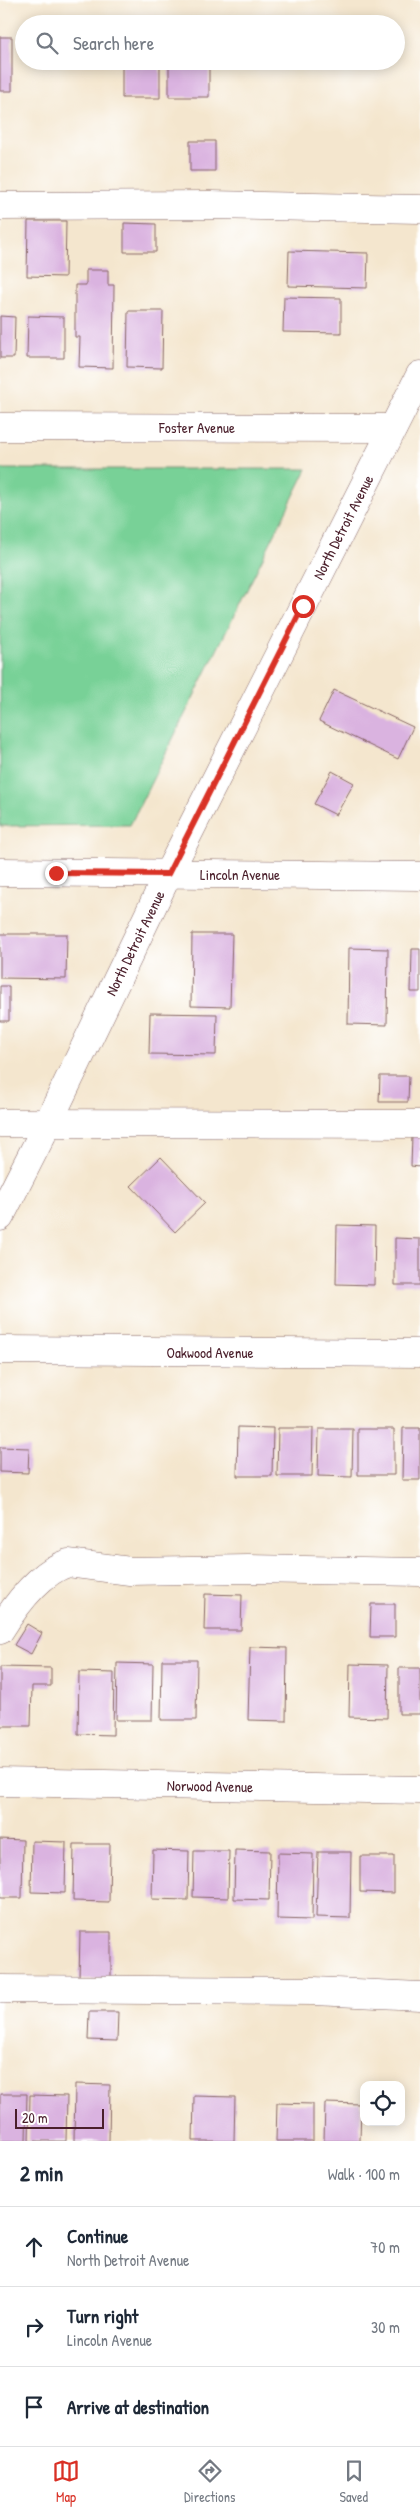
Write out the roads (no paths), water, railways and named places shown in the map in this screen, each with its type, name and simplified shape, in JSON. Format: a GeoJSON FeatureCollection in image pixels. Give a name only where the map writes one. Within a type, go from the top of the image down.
{"type":"FeatureCollection","features":[{"type":"Feature","properties":{"kind":"street"},"geometry":{"type":"LineString","coordinates":[[0,206],[420,208]]}},
{"type":"Feature","properties":{"kind":"street","name":"North Detroit Avenue"},"geometry":{"type":"LineString","coordinates":[[0,1217],[48,1123],[168,874],[420,375]]}},
{"type":"Feature","properties":{"kind":"street","name":"Foster Avenue"},"geometry":{"type":"LineString","coordinates":[[0,427],[393,428]]}},
{"type":"Feature","properties":{"kind":"street","name":"Lincoln Avenue"},"geometry":{"type":"LineString","coordinates":[[0,872],[168,874],[418,871]]}},
{"type":"Feature","properties":{"kind":"street"},"geometry":{"type":"LineString","coordinates":[[0,1123],[420,1124]]}},
{"type":"Feature","properties":{"kind":"street","name":"Oakwood Avenue"},"geometry":{"type":"LineString","coordinates":[[0,1350],[420,1353]]}},
{"type":"Feature","properties":{"kind":"street"},"geometry":{"type":"LineString","coordinates":[[0,1630],[32,1589],[59,1566],[68,1563],[130,1571],[248,1569],[420,1572]]}},
{"type":"Feature","properties":{"kind":"street","name":"Norwood Avenue"},"geometry":{"type":"LineString","coordinates":[[0,1782],[420,1790]]}},
{"type":"Feature","properties":{"kind":"street"},"geometry":{"type":"LineString","coordinates":[[0,1989],[314,1991],[420,1996]]}}]}
